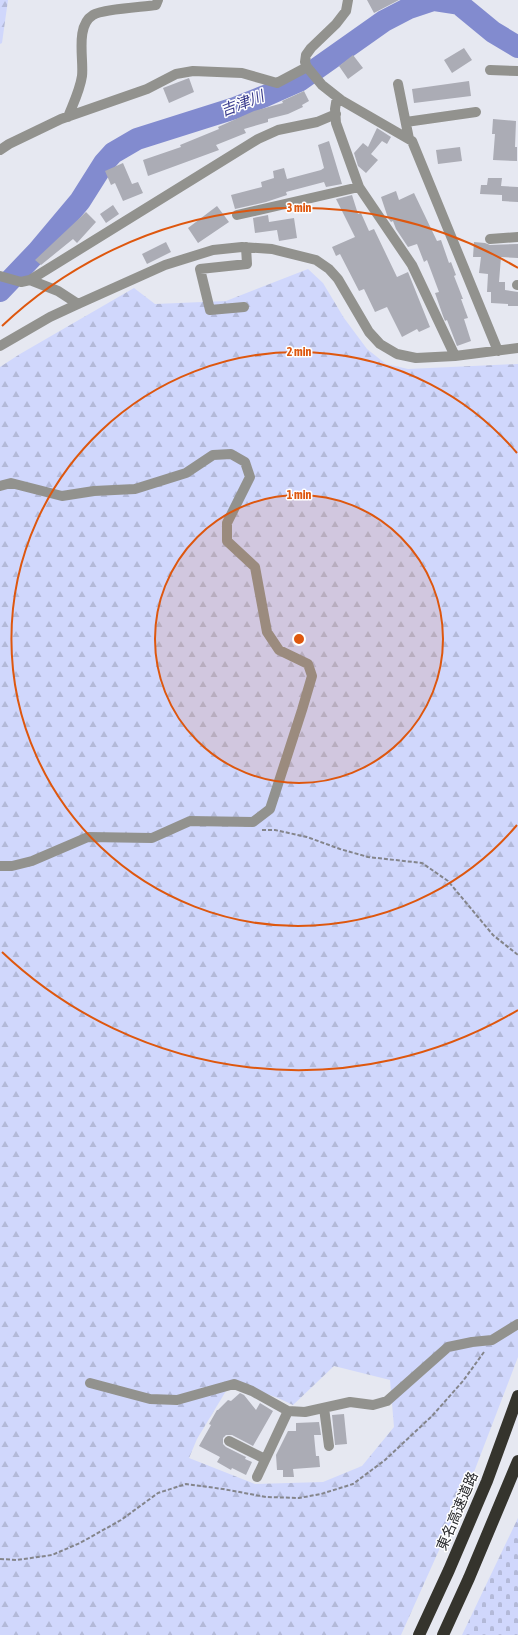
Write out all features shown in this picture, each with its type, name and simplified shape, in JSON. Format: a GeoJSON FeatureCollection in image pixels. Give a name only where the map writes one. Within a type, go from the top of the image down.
{"type":"FeatureCollection","features":[{"type":"Feature","properties":{"kind":"highway","name":"東名高速道路"},"geometry":{"type":"LineString","coordinates":[[419,1635],[449,1570],[487,1480],[518,1396]]}},
{"type":"Feature","properties":{"kind":"highway"},"geometry":{"type":"LineString","coordinates":[[443,1635],[469,1578],[518,1461]]}},
{"type":"Feature","properties":{"kind":"street"},"geometry":{"type":"LineString","coordinates":[[68,117],[82,76],[81,42],[84,25],[93,15],[112,10],[156,6],[158,0]]}},
{"type":"Feature","properties":{"kind":"street"},"geometry":{"type":"LineString","coordinates":[[348,0],[346,11],[336,24],[306,54],[305,62],[307,67],[322,85],[337,97],[412,141],[417,149],[498,351]]}},
{"type":"Feature","properties":{"kind":"street"},"geometry":{"type":"LineString","coordinates":[[0,150],[9,144],[68,117],[147,90],[176,74],[193,71],[242,73],[277,83],[307,67]]}},
{"type":"Feature","properties":{"kind":"street"},"geometry":{"type":"LineString","coordinates":[[490,70],[518,71]]}},
{"type":"Feature","properties":{"kind":"street"},"geometry":{"type":"LineString","coordinates":[[398,84],[409,139]]}},
{"type":"Feature","properties":{"kind":"street"},"geometry":{"type":"LineString","coordinates":[[337,97],[336,123],[359,187],[412,265],[455,356]]}},
{"type":"Feature","properties":{"kind":"street"},"geometry":{"type":"LineString","coordinates":[[406,122],[476,112]]}},
{"type":"Feature","properties":{"kind":"street"},"geometry":{"type":"LineString","coordinates":[[0,276],[21,282],[30,280],[258,139],[278,130],[317,122],[336,114]]}},
{"type":"Feature","properties":{"kind":"street"},"geometry":{"type":"LineString","coordinates":[[237,215],[359,187]]}},
{"type":"Feature","properties":{"kind":"street"},"geometry":{"type":"LineString","coordinates":[[490,239],[518,237]]}},
{"type":"Feature","properties":{"kind":"street"},"geometry":{"type":"LineString","coordinates":[[0,346],[50,317],[166,265],[213,250],[246,247],[272,249],[316,260],[338,279],[369,332],[380,344],[397,354],[416,358],[455,356],[518,348]]}},
{"type":"Feature","properties":{"kind":"street"},"geometry":{"type":"LineString","coordinates":[[244,306],[210,310],[200,270],[247,264],[246,247]]}},
{"type":"Feature","properties":{"kind":"street"},"geometry":{"type":"LineString","coordinates":[[30,280],[58,291],[78,304]]}},
{"type":"Feature","properties":{"kind":"street"},"geometry":{"type":"LineString","coordinates":[[0,486],[12,483],[62,496],[94,491],[134,489],[186,473],[213,455],[231,454],[245,462],[250,477],[227,523],[227,541],[255,567],[267,632],[279,650],[308,664],[312,676],[270,809],[253,822],[190,821],[152,838],[88,837],[32,861],[12,866],[0,866]]}},
{"type":"Feature","properties":{"kind":"street"},"geometry":{"type":"LineString","coordinates":[[90,1383],[150,1399],[177,1400],[234,1384],[252,1391],[288,1411],[305,1412],[350,1402],[374,1405],[387,1401],[448,1347],[492,1340],[518,1324]]}},
{"type":"Feature","properties":{"kind":"street"},"geometry":{"type":"LineString","coordinates":[[324,1408],[329,1446]]}},
{"type":"Feature","properties":{"kind":"street"},"geometry":{"type":"LineString","coordinates":[[257,1477],[288,1411]]}},
{"type":"Feature","properties":{"kind":"street"},"geometry":{"type":"LineString","coordinates":[[229,1441],[265,1459]]}},
{"type":"Feature","properties":{"kind":"path"},"geometry":{"type":"LineString","coordinates":[[253,822],[262,830],[275,830],[307,837],[368,857],[422,863],[448,881],[493,935],[518,955]]}},
{"type":"Feature","properties":{"kind":"green space"},"geometry":{"type":"Polygon","coordinates":[[[0,0],[8,0],[2,43],[0,44],[0,0]]]}},
{"type":"Feature","properties":{"kind":"green space"},"geometry":{"type":"Polygon","coordinates":[[[308,269],[323,283],[344,318],[367,349],[386,364],[408,369],[518,364],[518,1357],[474,1472],[401,1635],[0,1635],[0,367],[134,288],[155,304],[226,301],[308,269]],[[334,1366],[293,1405],[232,1381],[197,1439],[189,1458],[255,1484],[323,1482],[362,1466],[394,1427],[390,1380],[334,1366]]]}},
{"type":"Feature","properties":{"kind":"green space"},"geometry":{"type":"Polygon","coordinates":[[[518,1518],[518,1635],[462,1635],[518,1518]]]}},
{"type":"Feature","properties":{"kind":"building"},"geometry":{"type":"Polygon","coordinates":[[[367,0],[399,0],[374,13],[367,0]]]}},
{"type":"Feature","properties":{"kind":"building"},"geometry":{"type":"Polygon","coordinates":[[[464,48],[472,60],[452,73],[444,60],[464,48]]]}},
{"type":"Feature","properties":{"kind":"building"},"geometry":{"type":"Polygon","coordinates":[[[353,55],[363,68],[348,79],[339,66],[353,55]]]}},
{"type":"Feature","properties":{"kind":"building"},"geometry":{"type":"Polygon","coordinates":[[[189,78],[194,92],[169,103],[163,88],[189,78]]]}},
{"type":"Feature","properties":{"kind":"building"},"geometry":{"type":"Polygon","coordinates":[[[469,81],[471,96],[414,103],[412,89],[469,81]]]}},
{"type":"Feature","properties":{"kind":"building"},"geometry":{"type":"Polygon","coordinates":[[[304,91],[309,101],[302,105],[303,107],[288,114],[268,119],[268,122],[244,129],[246,133],[216,145],[219,150],[148,176],[143,160],[181,147],[180,145],[219,129],[218,127],[254,111],[283,103],[282,101],[304,91]]]}},
{"type":"Feature","properties":{"kind":"building"},"geometry":{"type":"Polygon","coordinates":[[[493,119],[516,121],[515,147],[517,147],[517,161],[493,160],[495,134],[492,134],[493,119]]]}},
{"type":"Feature","properties":{"kind":"building"},"geometry":{"type":"Polygon","coordinates":[[[377,128],[391,137],[387,144],[382,141],[371,154],[378,160],[366,173],[358,166],[354,153],[363,143],[368,147],[377,128]]]}},
{"type":"Feature","properties":{"kind":"building"},"geometry":{"type":"Polygon","coordinates":[[[329,141],[342,184],[326,187],[324,182],[286,192],[287,195],[266,202],[235,209],[231,195],[262,187],[261,182],[274,178],[273,171],[284,168],[287,179],[324,168],[318,145],[329,141]]]}},
{"type":"Feature","properties":{"kind":"building"},"geometry":{"type":"Polygon","coordinates":[[[460,147],[462,161],[438,164],[436,150],[460,147]]]}},
{"type":"Feature","properties":{"kind":"building"},"geometry":{"type":"Polygon","coordinates":[[[123,163],[132,184],[138,182],[143,193],[123,201],[115,183],[111,185],[105,171],[123,163]]]}},
{"type":"Feature","properties":{"kind":"building"},"geometry":{"type":"Polygon","coordinates":[[[488,178],[502,178],[501,186],[518,187],[518,202],[502,201],[502,195],[480,194],[481,185],[487,185],[488,178]]]}},
{"type":"Feature","properties":{"kind":"building"},"geometry":{"type":"Polygon","coordinates":[[[396,191],[399,200],[414,193],[437,241],[441,240],[449,263],[451,262],[456,275],[454,276],[463,299],[461,299],[468,318],[464,319],[471,341],[457,346],[447,320],[445,321],[443,316],[435,293],[439,292],[427,260],[424,262],[417,244],[408,247],[396,229],[393,221],[391,222],[388,218],[381,197],[396,191]]]}},
{"type":"Feature","properties":{"kind":"building"},"geometry":{"type":"Polygon","coordinates":[[[352,195],[358,214],[361,213],[369,231],[374,229],[397,277],[408,272],[430,327],[419,332],[417,329],[402,337],[387,307],[375,312],[364,289],[359,291],[340,254],[336,256],[332,247],[355,237],[336,199],[352,195]]]}},
{"type":"Feature","properties":{"kind":"building"},"geometry":{"type":"Polygon","coordinates":[[[113,205],[119,214],[106,223],[100,214],[113,205]]]}},
{"type":"Feature","properties":{"kind":"building"},"geometry":{"type":"Polygon","coordinates":[[[217,206],[229,222],[198,243],[188,228],[217,206]]]}},
{"type":"Feature","properties":{"kind":"building"},"geometry":{"type":"Polygon","coordinates":[[[86,212],[96,222],[77,243],[73,239],[41,265],[35,260],[86,212]]]}},
{"type":"Feature","properties":{"kind":"building"},"geometry":{"type":"Polygon","coordinates":[[[268,215],[269,222],[294,218],[297,238],[279,241],[277,230],[255,233],[253,218],[268,215]]]}},
{"type":"Feature","properties":{"kind":"building"},"geometry":{"type":"Polygon","coordinates":[[[166,242],[171,252],[147,264],[142,254],[166,242]]]}},
{"type":"Feature","properties":{"kind":"building"},"geometry":{"type":"Polygon","coordinates":[[[474,242],[490,245],[518,244],[518,258],[501,257],[499,282],[505,282],[505,290],[518,292],[518,306],[491,303],[491,292],[487,292],[488,274],[479,273],[481,257],[473,257],[474,242]]]}},
{"type":"Feature","properties":{"kind":"building"},"geometry":{"type":"Polygon","coordinates":[[[240,1393],[244,1395],[256,1410],[260,1403],[273,1411],[253,1446],[232,1435],[226,1435],[223,1438],[223,1444],[226,1447],[246,1457],[245,1459],[252,1462],[246,1475],[232,1468],[231,1470],[217,1462],[220,1457],[199,1446],[211,1425],[209,1424],[217,1410],[228,1400],[231,1401],[240,1393]]]}},
{"type":"Feature","properties":{"kind":"building"},"geometry":{"type":"Polygon","coordinates":[[[344,1414],[347,1444],[335,1445],[332,1415],[344,1414]]]}},
{"type":"Feature","properties":{"kind":"building"},"geometry":{"type":"Polygon","coordinates":[[[319,1422],[321,1435],[314,1435],[316,1456],[319,1456],[320,1467],[293,1469],[294,1477],[283,1477],[283,1470],[277,1470],[276,1455],[288,1431],[296,1431],[296,1423],[319,1422]]]}},
{"type":"Feature","properties":{"kind":"waterway","name":"吉津川"},"geometry":{"type":"LineString","coordinates":[[0,291],[38,251],[80,201],[104,163],[113,153],[137,139],[235,108],[299,81],[384,21],[409,8],[433,0],[459,4],[493,32],[518,47]]}}]}
